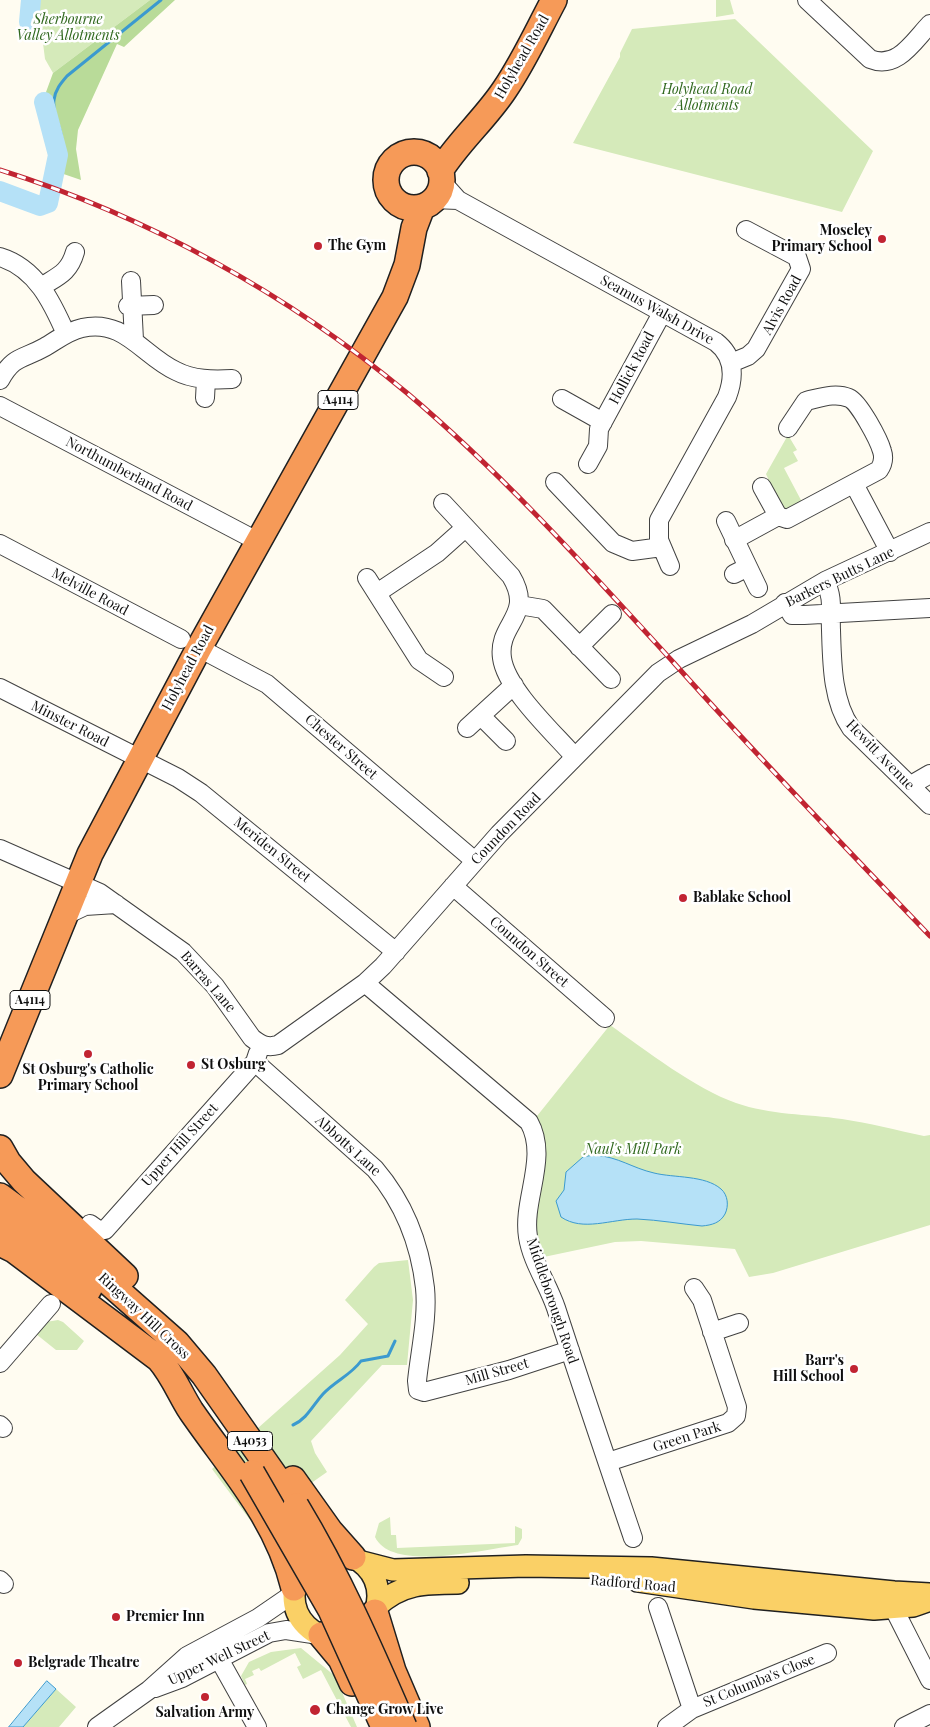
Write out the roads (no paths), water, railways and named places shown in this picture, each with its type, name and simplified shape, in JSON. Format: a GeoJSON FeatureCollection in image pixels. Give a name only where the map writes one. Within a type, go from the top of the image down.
{"type":"FeatureCollection","features":[{"type":"Feature","properties":{"kind":"highway","name":"Holyhead Road"},"geometry":{"type":"LineString","coordinates":[[0,1075],[90,854],[140,760],[190,643],[259,542],[395,297],[410,255],[414,228],[452,152],[506,88],[554,0]]}},
{"type":"Feature","properties":{"kind":"highway","name":"Holyhead Road"},"geometry":{"type":"LineString","coordinates":[[417,152],[439,146],[467,134]]}},
{"type":"Feature","properties":{"kind":"highway"},"geometry":{"type":"LineString","coordinates":[[417,152],[433,160],[434,189],[406,206],[392,198],[386,182],[391,164],[403,155],[417,152]]}},
{"type":"Feature","properties":{"kind":"highway","name":"Holyhead Road"},"geometry":{"type":"LineString","coordinates":[[392,198],[402,234],[404,275]]}},
{"type":"Feature","properties":{"kind":"highway"},"geometry":{"type":"LineString","coordinates":[[0,1148],[8,1162],[108,1293]]}},
{"type":"Feature","properties":{"kind":"highway","name":"Ringway Hill Cross"},"geometry":{"type":"LineString","coordinates":[[0,1196],[65,1244],[168,1357],[252,1474],[360,1610]]}},
{"type":"Feature","properties":{"kind":"highway","name":"Ringway Hill Cross"},"geometry":{"type":"LineString","coordinates":[[0,1218],[108,1293]]}},
{"type":"Feature","properties":{"kind":"highway"},"geometry":{"type":"LineString","coordinates":[[0,1243],[108,1293],[148,1301],[168,1357],[192,1412],[249,1490],[270,1525],[284,1552],[294,1591]]}},
{"type":"Feature","properties":{"kind":"highway","name":"Ringway Hill Cross"},"geometry":{"type":"LineString","coordinates":[[168,1357],[204,1375],[296,1506],[360,1610]]}},
{"type":"Feature","properties":{"kind":"highway"},"geometry":{"type":"LineString","coordinates":[[204,1375],[235,1402],[308,1498],[330,1532],[358,1560]]}},
{"type":"Feature","properties":{"kind":"highway"},"geometry":{"type":"LineString","coordinates":[[360,1610],[393,1671],[417,1727]]}},
{"type":"Feature","properties":{"kind":"highway","name":"A4053"},"geometry":{"type":"LineString","coordinates":[[360,1610],[384,1727]]}},
{"type":"Feature","properties":{"kind":"highway","name":"A4053"},"geometry":{"type":"LineString","coordinates":[[360,1610],[404,1727]]}},
{"type":"Feature","properties":{"kind":"highway"},"geometry":{"type":"LineString","coordinates":[[320,1635],[337,1654],[347,1671],[370,1727]]}},
{"type":"Feature","properties":{"kind":"main road","name":"Radford Road"},"geometry":{"type":"LineString","coordinates":[[294,1591],[305,1566],[319,1557],[333,1553],[393,1570],[526,1566],[651,1568],[930,1594]]}},
{"type":"Feature","properties":{"kind":"main road"},"geometry":{"type":"LineString","coordinates":[[358,1560],[372,1574],[377,1586],[360,1610]]}},
{"type":"Feature","properties":{"kind":"main road","name":"Radford Road"},"geometry":{"type":"LineString","coordinates":[[320,1635],[341,1638],[354,1634],[364,1627],[360,1610],[396,1590],[423,1584],[588,1579],[631,1580],[754,1598],[874,1609],[894,1608],[930,1600]]}},
{"type":"Feature","properties":{"kind":"main road","name":"Radford Road"},"geometry":{"type":"LineString","coordinates":[[788,1581],[818,1592],[881,1599],[891,1603],[894,1608]]}},
{"type":"Feature","properties":{"kind":"main road"},"geometry":{"type":"LineString","coordinates":[[294,1591],[296,1610],[302,1621],[320,1635]]}},
{"type":"Feature","properties":{"kind":"street"},"geometry":{"type":"LineString","coordinates":[[807,0],[870,59],[877,62],[892,61],[930,24]]}},
{"type":"Feature","properties":{"kind":"street","name":"Seamus Walsh Drive"},"geometry":{"type":"LineString","coordinates":[[434,189],[458,200],[716,342],[722,347],[731,363]]}},
{"type":"Feature","properties":{"kind":"street","name":"Alvis Road"},"geometry":{"type":"LineString","coordinates":[[731,363],[748,356],[756,349],[801,269],[797,257],[746,230]]}},
{"type":"Feature","properties":{"kind":"street"},"geometry":{"type":"LineString","coordinates":[[41,287],[71,266],[75,252]]}},
{"type":"Feature","properties":{"kind":"street"},"geometry":{"type":"LineString","coordinates":[[0,257],[24,268],[41,287],[66,334]]}},
{"type":"Feature","properties":{"kind":"street"},"geometry":{"type":"LineString","coordinates":[[131,281],[130,306],[134,340]]}},
{"type":"Feature","properties":{"kind":"street"},"geometry":{"type":"LineString","coordinates":[[130,306],[154,305]]}},
{"type":"Feature","properties":{"kind":"street","name":"Hollick Road"},"geometry":{"type":"LineString","coordinates":[[588,464],[598,446],[599,430],[662,313]]}},
{"type":"Feature","properties":{"kind":"street"},"geometry":{"type":"LineString","coordinates":[[0,380],[10,364],[36,352],[66,334],[82,328],[100,327],[117,330],[134,340],[148,354],[167,367],[184,374],[206,379],[232,378]]}},
{"type":"Feature","properties":{"kind":"street"},"geometry":{"type":"LineString","coordinates":[[670,566],[662,547],[658,530],[663,510],[727,397],[732,378],[731,363]]}},
{"type":"Feature","properties":{"kind":"street"},"geometry":{"type":"LineString","coordinates":[[205,398],[206,379]]}},
{"type":"Feature","properties":{"kind":"street"},"geometry":{"type":"LineString","coordinates":[[762,487],[778,516],[787,519],[879,470],[882,465],[882,451],[858,406],[851,398],[808,392],[788,428]]}},
{"type":"Feature","properties":{"kind":"street"},"geometry":{"type":"LineString","coordinates":[[562,400],[603,422]]}},
{"type":"Feature","properties":{"kind":"street","name":"Northumberland Road"},"geometry":{"type":"LineString","coordinates":[[0,406],[259,542]]}},
{"type":"Feature","properties":{"kind":"street"},"geometry":{"type":"LineString","coordinates":[[555,482],[613,543],[632,551],[662,547]]}},
{"type":"Feature","properties":{"kind":"street"},"geometry":{"type":"LineString","coordinates":[[854,484],[890,552]]}},
{"type":"Feature","properties":{"kind":"street"},"geometry":{"type":"LineString","coordinates":[[443,502],[511,576],[517,586],[519,605],[506,630],[502,648],[502,658],[506,672],[543,724],[574,756]]}},
{"type":"Feature","properties":{"kind":"street"},"geometry":{"type":"LineString","coordinates":[[734,540],[778,516]]}},
{"type":"Feature","properties":{"kind":"street"},"geometry":{"type":"LineString","coordinates":[[726,521],[734,540],[741,570],[758,588]]}},
{"type":"Feature","properties":{"kind":"street"},"geometry":{"type":"LineString","coordinates":[[377,594],[438,553],[465,528]]}},
{"type":"Feature","properties":{"kind":"street","name":"Barkers Butts Lane"},"geometry":{"type":"LineString","coordinates":[[752,624],[825,581],[930,532]]}},
{"type":"Feature","properties":{"kind":"street","name":"Melville Road"},"geometry":{"type":"LineString","coordinates":[[0,544],[190,643]]}},
{"type":"Feature","properties":{"kind":"street"},"geometry":{"type":"LineString","coordinates":[[367,578],[415,665],[444,677]]}},
{"type":"Feature","properties":{"kind":"street","name":"Hewitt Avenue"},"geometry":{"type":"LineString","coordinates":[[825,581],[831,592],[836,687],[844,717],[851,728],[930,805]]}},
{"type":"Feature","properties":{"kind":"street"},"geometry":{"type":"LineString","coordinates":[[785,603],[792,615],[930,608]]}},
{"type":"Feature","properties":{"kind":"street"},"geometry":{"type":"LineString","coordinates":[[519,605],[543,609],[610,679]]}},
{"type":"Feature","properties":{"kind":"street"},"geometry":{"type":"LineString","coordinates":[[579,647],[612,614]]}},
{"type":"Feature","properties":{"kind":"street","name":"Coundon Road"},"geometry":{"type":"LineString","coordinates":[[265,1046],[286,1041],[365,982],[396,952],[474,861],[574,756],[658,673],[696,650],[752,624]]}},
{"type":"Feature","properties":{"kind":"street","name":"Chester Street"},"geometry":{"type":"LineString","coordinates":[[190,643],[267,684],[474,861]]}},
{"type":"Feature","properties":{"kind":"street"},"geometry":{"type":"LineString","coordinates":[[467,728],[514,685]]}},
{"type":"Feature","properties":{"kind":"street","name":"Minster Road"},"geometry":{"type":"LineString","coordinates":[[0,688],[140,760]]}},
{"type":"Feature","properties":{"kind":"street"},"geometry":{"type":"LineString","coordinates":[[481,716],[506,741]]}},
{"type":"Feature","properties":{"kind":"street","name":"Meriden Street"},"geometry":{"type":"LineString","coordinates":[[140,760],[178,778],[201,793],[396,952]]}},
{"type":"Feature","properties":{"kind":"street"},"geometry":{"type":"LineString","coordinates":[[910,786],[930,774]]}},
{"type":"Feature","properties":{"kind":"street","name":"Barras Lane"},"geometry":{"type":"LineString","coordinates":[[0,849],[100,893],[183,952],[215,986],[252,1038],[265,1046]]}},
{"type":"Feature","properties":{"kind":"street","name":"Coundon Street"},"geometry":{"type":"LineString","coordinates":[[453,886],[605,1018]]}},
{"type":"Feature","properties":{"kind":"street"},"geometry":{"type":"LineString","coordinates":[[66,915],[84,906],[116,904]]}},
{"type":"Feature","properties":{"kind":"street","name":"Middleborough Road"},"geometry":{"type":"LineString","coordinates":[[365,982],[529,1122],[535,1132],[537,1155],[527,1215],[528,1236],[534,1259],[551,1294],[633,1538]]}},
{"type":"Feature","properties":{"kind":"street","name":"Upper Hill Street"},"geometry":{"type":"LineString","coordinates":[[90,1224],[97,1229],[105,1230],[255,1062],[265,1046]]}},
{"type":"Feature","properties":{"kind":"street","name":"Abbotts Lane"},"geometry":{"type":"LineString","coordinates":[[255,1062],[376,1169],[390,1187],[406,1215],[425,1290],[416,1388],[424,1392]]}},
{"type":"Feature","properties":{"kind":"street","name":"Green Park"},"geometry":{"type":"LineString","coordinates":[[608,1462],[728,1424],[735,1419],[737,1407],[702,1300],[694,1288]]}},
{"type":"Feature","properties":{"kind":"street"},"geometry":{"type":"LineString","coordinates":[[0,1363],[51,1304]]}},
{"type":"Feature","properties":{"kind":"street"},"geometry":{"type":"LineString","coordinates":[[712,1332],[739,1323]]}},
{"type":"Feature","properties":{"kind":"street","name":"Mill Street"},"geometry":{"type":"LineString","coordinates":[[424,1392],[509,1370],[570,1350]]}},
{"type":"Feature","properties":{"kind":"street","name":"Upper Well Street"},"geometry":{"type":"LineString","coordinates":[[97,1727],[148,1690],[174,1665],[210,1643],[258,1618],[294,1591]]}},
{"type":"Feature","properties":{"kind":"street","name":"St Columba's Close"},"geometry":{"type":"LineString","coordinates":[[658,1607],[692,1709]]}},
{"type":"Feature","properties":{"kind":"street"},"geometry":{"type":"LineString","coordinates":[[894,1608],[930,1680]]}},
{"type":"Feature","properties":{"kind":"street","name":"Upper Well Street"},"geometry":{"type":"LineString","coordinates":[[148,1690],[182,1678],[274,1632],[286,1630],[320,1635]]}},
{"type":"Feature","properties":{"kind":"street"},"geometry":{"type":"LineString","coordinates":[[210,1643],[257,1727]]}},
{"type":"Feature","properties":{"kind":"street","name":"St Columba's Close"},"geometry":{"type":"LineString","coordinates":[[667,1727],[692,1709],[827,1653]]}},
{"type":"Feature","properties":{"kind":"street"},"geometry":{"type":"LineString","coordinates":[[904,1727],[930,1714]]}},
{"type":"Feature","properties":{"kind":"water"},"geometry":{"type":"Polygon","coordinates":[[[595,1155],[611,1158],[662,1175],[698,1179],[714,1184],[723,1191],[726,1197],[725,1214],[721,1220],[702,1226],[637,1219],[598,1224],[578,1224],[561,1217],[556,1201],[564,1190],[566,1172],[583,1157],[595,1155]]]}},
{"type":"Feature","properties":{"kind":"water"},"geometry":{"type":"Polygon","coordinates":[[[47,1681],[56,1689],[23,1727],[9,1727],[47,1681]]]}},
{"type":"Feature","properties":{"kind":"waterway"},"geometry":{"type":"LineString","coordinates":[[29,22],[31,0]]}},
{"type":"Feature","properties":{"kind":"waterway"},"geometry":{"type":"LineString","coordinates":[[58,155],[62,142],[54,107],[55,96],[59,87],[67,76],[161,0]]}},
{"type":"Feature","properties":{"kind":"waterway"},"geometry":{"type":"LineString","coordinates":[[0,191],[40,206],[48,203],[58,155],[44,102]]}},
{"type":"Feature","properties":{"kind":"waterway"},"geometry":{"type":"LineString","coordinates":[[293,1425],[306,1415],[328,1389],[353,1370],[361,1361],[388,1356],[395,1341]]}},
{"type":"Feature","properties":{"kind":"railway"},"geometry":{"type":"LineString","coordinates":[[0,170],[109,210],[214,262],[265,291],[314,323],[407,393],[477,456],[545,524],[769,767],[930,936]]}},
{"type":"Feature","properties":{"kind":"place","name":"Moseley Primary School"},"geometry":{"type":"Point","coordinates":[882,239]}},
{"type":"Feature","properties":{"kind":"place","name":"The Gym"},"geometry":{"type":"Point","coordinates":[318,246]}},
{"type":"Feature","properties":{"kind":"place","name":"Bablake School"},"geometry":{"type":"Point","coordinates":[683,898]}},
{"type":"Feature","properties":{"kind":"place","name":"St Osburg's Catholic Primary School"},"geometry":{"type":"Point","coordinates":[88,1054]}},
{"type":"Feature","properties":{"kind":"place","name":"St Osburg"},"geometry":{"type":"Point","coordinates":[191,1065]}},
{"type":"Feature","properties":{"kind":"place","name":"Barr's Hill School"},"geometry":{"type":"Point","coordinates":[854,1369]}},
{"type":"Feature","properties":{"kind":"place","name":"Premier Inn"},"geometry":{"type":"Point","coordinates":[116,1617]}},
{"type":"Feature","properties":{"kind":"place","name":"Belgrade Theatre"},"geometry":{"type":"Point","coordinates":[18,1663]}},
{"type":"Feature","properties":{"kind":"place","name":"Salvation Army"},"geometry":{"type":"Point","coordinates":[205,1697]}},
{"type":"Feature","properties":{"kind":"place","name":"Change Grow Live"},"geometry":{"type":"Point","coordinates":[315,1710]}},
{"type":"Feature","properties":{"kind":"park label","name":"Sherbourne Valley Allotments"},"geometry":{"type":"Point","coordinates":[68,28]}},
{"type":"Feature","properties":{"kind":"park label","name":"Holyhead Road Allotments"},"geometry":{"type":"Point","coordinates":[707,98]}},
{"type":"Feature","properties":{"kind":"park label","name":"Naul's Mill Park"},"geometry":{"type":"Point","coordinates":[633,1150]}}]}
